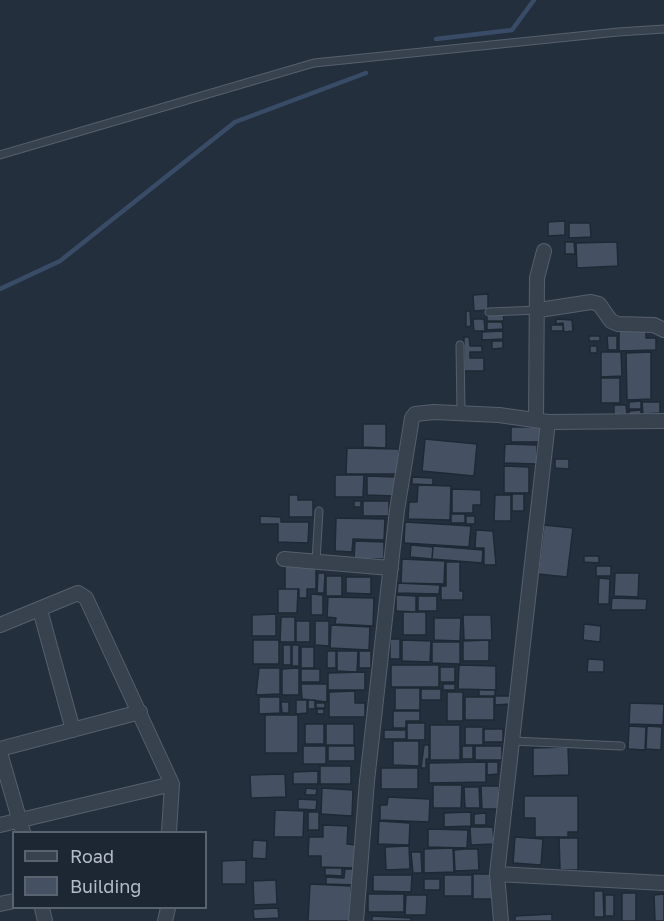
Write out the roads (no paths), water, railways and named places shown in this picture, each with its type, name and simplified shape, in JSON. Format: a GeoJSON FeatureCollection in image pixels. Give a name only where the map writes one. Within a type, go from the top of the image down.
{"type":"FeatureCollection","features":[{"type":"Feature","properties":{"kind":"street"},"geometry":{"type":"LineString","coordinates":[[501,921],[497,874],[513,741],[542,421],[537,278],[544,251]]}},
{"type":"Feature","properties":{"kind":"street"},"geometry":{"type":"LineString","coordinates":[[539,310],[591,302],[599,304],[610,321],[618,324],[654,325],[664,330]]}},
{"type":"Feature","properties":{"kind":"street"},"geometry":{"type":"LineString","coordinates":[[356,921],[367,781],[391,568],[407,439],[412,418],[415,414],[461,413],[542,421],[664,421]]}},
{"type":"Feature","properties":{"kind":"street"},"geometry":{"type":"LineString","coordinates":[[284,559],[391,568]]}},
{"type":"Feature","properties":{"kind":"street"},"geometry":{"type":"LineString","coordinates":[[0,625],[78,593],[83,595],[172,784],[169,831]]}},
{"type":"Feature","properties":{"kind":"street"},"geometry":{"type":"LineString","coordinates":[[40,610],[73,730]]}},
{"type":"Feature","properties":{"kind":"street"},"geometry":{"type":"LineString","coordinates":[[21,826],[0,751],[140,712]]}},
{"type":"Feature","properties":{"kind":"street"},"geometry":{"type":"LineString","coordinates":[[0,825],[21,826],[172,784]]}},
{"type":"Feature","properties":{"kind":"street"},"geometry":{"type":"LineString","coordinates":[[497,874],[664,883]]}},
{"type":"Feature","properties":{"kind":"lane"},"geometry":{"type":"LineString","coordinates":[[0,154],[314,63],[664,29]]}},
{"type":"Feature","properties":{"kind":"lane"},"geometry":{"type":"LineString","coordinates":[[489,312],[539,310]]}},
{"type":"Feature","properties":{"kind":"lane"},"geometry":{"type":"LineString","coordinates":[[460,345],[461,413]]}},
{"type":"Feature","properties":{"kind":"lane"},"geometry":{"type":"LineString","coordinates":[[316,561],[319,511]]}},
{"type":"Feature","properties":{"kind":"lane"},"geometry":{"type":"LineString","coordinates":[[513,741],[621,746]]}},
{"type":"Feature","properties":{"kind":"waterway"},"geometry":{"type":"LineString","coordinates":[[436,39],[512,30],[534,0]]}},
{"type":"Feature","properties":{"kind":"waterway"},"geometry":{"type":"LineString","coordinates":[[0,289],[60,261],[235,122],[366,73]]}}]}
